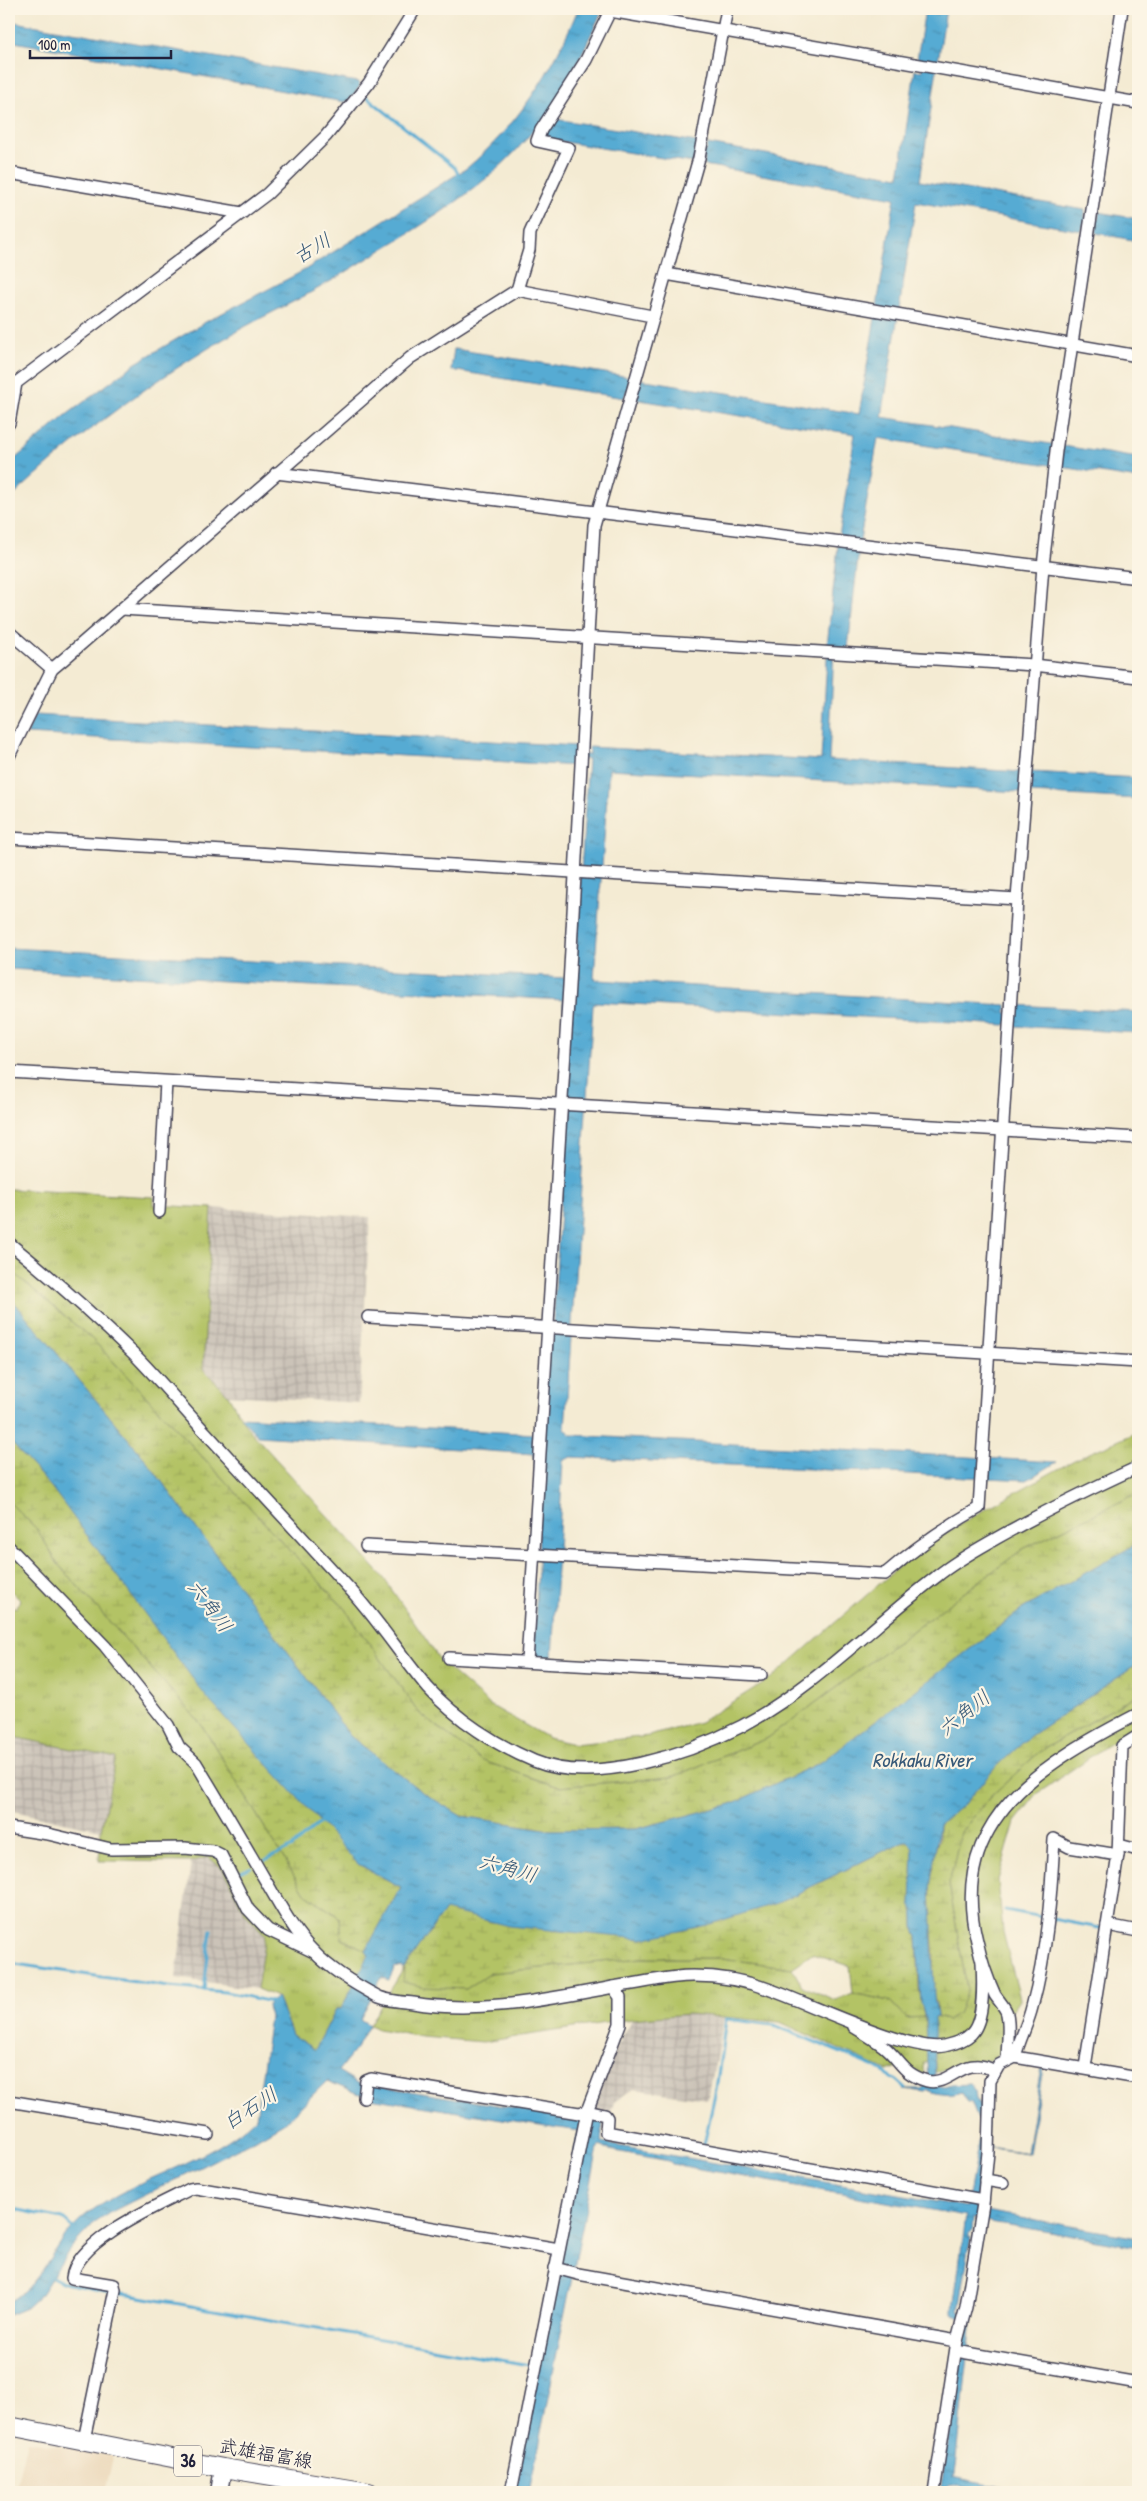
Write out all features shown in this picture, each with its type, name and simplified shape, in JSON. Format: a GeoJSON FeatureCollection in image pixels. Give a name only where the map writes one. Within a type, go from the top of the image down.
{"type":"FeatureCollection","features":[{"type":"Feature","properties":{"kind":"main road","name":"武雄福富線"},"geometry":{"type":"LineString","coordinates":[[9,2426],[223,2468],[369,2492]]}},
{"type":"Feature","properties":{"kind":"street"},"geometry":{"type":"LineString","coordinates":[[9,423],[11,394],[16,384],[267,194],[326,136],[362,93],[415,9]]}},
{"type":"Feature","properties":{"kind":"street"},"geometry":{"type":"LineString","coordinates":[[527,1662],[539,1444],[569,991],[596,511],[700,154],[727,9]]}},
{"type":"Feature","properties":{"kind":"street"},"geometry":{"type":"LineString","coordinates":[[366,1546],[885,1574],[915,1548],[956,1520],[979,1508],[1017,900],[1043,566],[1056,456],[1122,9]]}},
{"type":"Feature","properties":{"kind":"street"},"geometry":{"type":"LineString","coordinates":[[9,756],[52,669],[410,358],[517,290],[529,250],[530,233],[569,148],[537,141],[540,130],[586,60],[610,11],[1138,103]]}},
{"type":"Feature","properties":{"kind":"street"},"geometry":{"type":"LineString","coordinates":[[9,173],[242,213]]}},
{"type":"Feature","properties":{"kind":"street"},"geometry":{"type":"LineString","coordinates":[[666,274],[1138,356]]}},
{"type":"Feature","properties":{"kind":"street"},"geometry":{"type":"LineString","coordinates":[[517,290],[652,316]]}},
{"type":"Feature","properties":{"kind":"street"},"geometry":{"type":"LineString","coordinates":[[276,473],[1138,578]]}},
{"type":"Feature","properties":{"kind":"street"},"geometry":{"type":"LineString","coordinates":[[122,609],[1034,665],[1138,677]]}},
{"type":"Feature","properties":{"kind":"street"},"geometry":{"type":"LineString","coordinates":[[9,632],[52,669]]}},
{"type":"Feature","properties":{"kind":"street"},"geometry":{"type":"LineString","coordinates":[[9,838],[1017,900]]}},
{"type":"Feature","properties":{"kind":"street"},"geometry":{"type":"LineString","coordinates":[[9,1072],[561,1106],[1138,1138]]}},
{"type":"Feature","properties":{"kind":"street"},"geometry":{"type":"LineString","coordinates":[[159,1212],[166,1082]]}},
{"type":"Feature","properties":{"kind":"street"},"geometry":{"type":"LineString","coordinates":[[9,1243],[133,1353],[355,1595],[427,1686],[445,1705],[499,1743],[536,1762],[553,1767],[587,1769],[622,1767],[658,1760],[702,1746],[746,1724],[827,1669],[939,1574],[1015,1528],[1081,1493],[1138,1467]]}},
{"type":"Feature","properties":{"kind":"street"},"geometry":{"type":"LineString","coordinates":[[368,1317],[1138,1362]]}},
{"type":"Feature","properties":{"kind":"street"},"geometry":{"type":"LineString","coordinates":[[9,1547],[105,1646],[168,1725],[179,1747],[196,1763],[287,1916],[314,1952],[348,1980],[383,1998],[429,2006],[483,2006],[693,1976],[736,1980],[770,1989],[914,2045],[941,2047],[957,2043],[971,2035],[976,2027],[981,2008],[984,1982],[982,1962]]}},
{"type":"Feature","properties":{"kind":"street"},"geometry":{"type":"LineString","coordinates":[[449,1658],[761,1675]]}},
{"type":"Feature","properties":{"kind":"street"},"geometry":{"type":"LineString","coordinates":[[1011,2059],[1007,2014],[996,1996],[982,1962],[973,1928],[971,1903],[975,1860],[983,1838],[998,1815],[1018,1793],[1047,1767],[1081,1745],[1138,1714]]}},
{"type":"Feature","properties":{"kind":"street"},"geometry":{"type":"LineString","coordinates":[[1085,2067],[1118,1850],[1122,1746],[1138,1736]]}},
{"type":"Feature","properties":{"kind":"street"},"geometry":{"type":"LineString","coordinates":[[9,1828],[48,1834],[112,1849],[185,1848],[213,1851],[221,1855],[248,1909],[268,1930],[314,1952]]}},
{"type":"Feature","properties":{"kind":"street"},"geometry":{"type":"LineString","coordinates":[[1011,2059],[1032,2009],[1044,1953],[1054,1839],[1069,1847],[1138,1850]]}},
{"type":"Feature","properties":{"kind":"street"},"geometry":{"type":"LineString","coordinates":[[1106,1928],[1138,1931]]}},
{"type":"Feature","properties":{"kind":"street"},"geometry":{"type":"LineString","coordinates":[[510,2492],[557,2268],[559,2249],[585,2120],[620,2024],[620,1997],[613,1987]]}},
{"type":"Feature","properties":{"kind":"street"},"geometry":{"type":"LineString","coordinates":[[836,2016],[884,2047],[900,2066],[910,2074],[932,2081],[970,2066],[986,2066],[995,2071]]}},
{"type":"Feature","properties":{"kind":"street"},"geometry":{"type":"LineString","coordinates":[[934,2492],[961,2349],[962,2317],[980,2225],[988,2148],[990,2081],[999,2065],[1011,2059],[1085,2067],[1138,2078]]}},
{"type":"Feature","properties":{"kind":"street"},"geometry":{"type":"LineString","coordinates":[[364,2098],[366,2081],[371,2078],[579,2113],[585,2120]]}},
{"type":"Feature","properties":{"kind":"street"},"geometry":{"type":"LineString","coordinates":[[9,2101],[208,2134]]}},
{"type":"Feature","properties":{"kind":"street"},"geometry":{"type":"LineString","coordinates":[[585,2120],[605,2115],[607,2118],[606,2132],[965,2197],[983,2202]]}},
{"type":"Feature","properties":{"kind":"street"},"geometry":{"type":"LineString","coordinates":[[985,2180],[1002,2183]]}},
{"type":"Feature","properties":{"kind":"street"},"geometry":{"type":"LineString","coordinates":[[84,2440],[114,2285],[72,2278],[73,2271],[87,2251],[108,2232],[190,2189],[196,2188],[559,2249]]}},
{"type":"Feature","properties":{"kind":"street"},"geometry":{"type":"LineString","coordinates":[[557,2268],[575,2271],[578,2274],[1138,2383]]}},
{"type":"Feature","properties":{"kind":"street"},"geometry":{"type":"LineString","coordinates":[[219,2492],[223,2468]]}},
{"type":"Feature","properties":{"kind":"shaded area"},"geometry":{"type":"Polygon","coordinates":[[[212,1208],[370,1217],[359,1403],[228,1395],[203,1369],[212,1208]]]}},
{"type":"Feature","properties":{"kind":"shaded area"},"geometry":{"type":"Polygon","coordinates":[[[9,1736],[116,1757],[101,1830],[9,1810],[9,1736]]]}},
{"type":"Feature","properties":{"kind":"shaded area"},"geometry":{"type":"Polygon","coordinates":[[[208,1857],[223,1869],[244,1912],[265,1935],[257,1989],[176,1978],[191,1862],[208,1857]]]}},
{"type":"Feature","properties":{"kind":"shaded area"},"geometry":{"type":"Polygon","coordinates":[[[688,2014],[724,2018],[708,2099],[633,2089],[614,2102],[608,2121],[591,2117],[608,2064],[632,2019],[688,2014]]]}},
{"type":"Feature","properties":{"kind":"shaded area"},"geometry":{"type":"Polygon","coordinates":[[[27,2441],[114,2454],[105,2492],[48,2492],[16,2486],[27,2441]]]}},
{"type":"Feature","properties":{"kind":"green space"},"geometry":{"type":"Polygon","coordinates":[[[9,1189],[154,1197],[154,1205],[212,1208],[203,1369],[228,1395],[246,1426],[383,1577],[442,1663],[490,1705],[548,1738],[574,1744],[649,1736],[700,1722],[774,1676],[917,1551],[980,1512],[1078,1458],[1138,1432],[1138,1493],[1023,1549],[768,1738],[672,1777],[559,1787],[483,1761],[420,1714],[344,1608],[93,1340],[9,1269],[9,1189]]]}},
{"type":"Feature","properties":{"kind":"green space"},"geometry":{"type":"Polygon","coordinates":[[[9,1269],[93,1340],[344,1608],[420,1714],[483,1761],[559,1787],[672,1777],[768,1738],[1023,1549],[1138,1493],[1138,1543],[1024,1608],[820,1763],[731,1804],[636,1829],[550,1830],[461,1816],[422,1792],[350,1736],[145,1459],[9,1296],[9,1269]]]}},
{"type":"Feature","properties":{"kind":"green space"},"geometry":{"type":"Polygon","coordinates":[[[9,1440],[52,1488],[358,1864],[401,1887],[366,1950],[342,1939],[340,1918],[305,1893],[201,1724],[58,1564],[37,1529],[9,1502],[9,1440]]]}},
{"type":"Feature","properties":{"kind":"green space"},"geometry":{"type":"Polygon","coordinates":[[[9,1502],[37,1529],[58,1564],[201,1724],[305,1893],[340,1918],[342,1939],[366,1950],[369,1955],[341,2009],[336,2009],[315,2050],[292,2035],[277,1997],[257,1989],[265,1935],[244,1912],[223,1869],[208,1857],[191,1862],[99,1861],[101,1830],[116,1758],[9,1736],[9,1604],[16,1608],[20,1600],[9,1589],[9,1502]]]}},
{"type":"Feature","properties":{"kind":"green space"},"geometry":{"type":"Polygon","coordinates":[[[1138,1664],[1138,1694],[1039,1752],[990,1797],[961,1832],[949,1884],[967,1990],[959,2012],[947,2020],[937,2017],[936,2002],[933,1997],[932,1970],[934,1957],[930,1911],[930,1881],[934,1866],[932,1858],[939,1839],[939,1825],[963,1805],[994,1769],[1030,1736],[1138,1664]]]}},
{"type":"Feature","properties":{"kind":"green space"},"geometry":{"type":"Polygon","coordinates":[[[1138,1694],[1138,1730],[1109,1744],[1037,1794],[1015,1822],[998,1880],[1003,1932],[1020,1999],[1004,2023],[1005,2045],[997,2056],[990,2060],[977,2061],[935,2073],[935,2062],[923,2063],[924,2075],[904,2065],[887,2071],[780,2022],[688,2014],[632,2019],[483,2042],[422,2037],[378,2029],[369,2025],[404,1968],[404,1982],[466,1989],[490,1973],[641,1958],[722,1958],[792,1968],[802,1986],[835,2000],[853,1993],[890,2001],[906,2018],[925,2017],[926,2050],[934,2017],[947,2020],[967,1990],[949,1884],[961,1832],[990,1797],[1039,1752],[1138,1694]]]}},
{"type":"Feature","properties":{"kind":"green space"},"geometry":{"type":"Polygon","coordinates":[[[904,1841],[908,1841],[913,1848],[911,1905],[914,1913],[914,1929],[917,1936],[919,1988],[924,2017],[906,2018],[890,2001],[853,1993],[850,1966],[812,1954],[792,1968],[722,1958],[641,1958],[490,1973],[466,1989],[424,1987],[403,1982],[404,1968],[445,1909],[780,1902],[904,1841]]]}},
{"type":"Feature","properties":{"kind":"water"},"geometry":{"type":"Polygon","coordinates":[[[578,9],[603,9],[549,124],[555,119],[697,142],[706,152],[708,144],[899,177],[915,70],[923,71],[917,60],[925,9],[946,9],[920,181],[1085,210],[1085,218],[1098,220],[1099,212],[1138,219],[1138,241],[1096,233],[1097,225],[1084,223],[1082,231],[916,202],[882,417],[1138,458],[1138,479],[878,438],[860,540],[848,648],[834,647],[829,760],[1021,772],[1021,780],[1032,772],[1138,778],[1138,799],[1031,793],[1032,784],[1020,792],[609,769],[594,978],[598,980],[1006,1005],[1006,1013],[1016,1014],[1016,1005],[1138,1012],[1138,1033],[1015,1026],[1015,1018],[1005,1025],[596,1002],[593,1006],[565,1428],[571,1435],[1057,1462],[1027,1480],[571,1457],[563,1461],[552,1658],[533,1656],[539,1551],[534,1454],[258,1436],[240,1417],[535,1434],[535,1442],[553,1323],[567,1101],[563,1000],[9,969],[9,948],[565,978],[574,988],[588,759],[577,759],[577,766],[27,734],[35,715],[578,746],[578,754],[589,755],[589,747],[821,760],[827,658],[830,647],[827,646],[839,537],[855,434],[633,399],[635,392],[627,390],[624,398],[451,370],[454,349],[630,377],[628,385],[637,386],[639,379],[859,414],[895,198],[704,165],[705,158],[693,163],[540,138],[538,124],[510,157],[478,186],[460,199],[330,282],[239,330],[177,368],[90,430],[9,500],[9,464],[65,416],[136,363],[209,320],[303,271],[467,168],[502,134],[546,75],[578,9]]]}},
{"type":"Feature","properties":{"kind":"water"},"geometry":{"type":"Polygon","coordinates":[[[9,21],[358,82],[360,86],[349,101],[344,102],[9,41],[9,21]]]}},
{"type":"Feature","properties":{"kind":"water"},"geometry":{"type":"Polygon","coordinates":[[[9,1296],[145,1459],[350,1736],[422,1792],[461,1816],[550,1830],[636,1829],[731,1804],[820,1763],[1024,1608],[1138,1543],[1138,1664],[1030,1736],[994,1769],[963,1805],[939,1825],[931,1881],[934,1995],[937,2017],[934,2018],[935,2085],[944,2087],[970,2084],[975,2091],[985,2123],[984,2146],[1018,2152],[984,2147],[981,2149],[980,2154],[982,2155],[975,2209],[1138,2238],[1138,2247],[973,2219],[972,2232],[969,2232],[969,2237],[971,2237],[959,2311],[972,2320],[955,2475],[951,2477],[1034,2492],[993,2492],[951,2485],[946,2488],[945,2492],[940,2492],[967,2327],[966,2323],[953,2313],[966,2216],[672,2164],[669,2161],[605,2149],[600,2146],[598,2148],[529,2492],[516,2492],[578,2131],[370,2098],[370,2096],[356,2093],[327,2081],[285,2122],[256,2139],[115,2210],[93,2224],[70,2249],[41,2294],[26,2308],[9,2315],[9,2302],[32,2284],[66,2236],[87,2214],[129,2189],[217,2147],[237,2134],[256,2118],[270,2017],[267,2006],[277,1997],[292,2035],[315,2050],[336,2009],[341,2009],[369,1955],[366,1950],[401,1887],[358,1864],[207,1698],[52,1488],[9,1440],[9,1296]],[[904,1841],[780,1902],[707,1925],[642,1939],[509,1926],[445,1910],[404,1968],[395,1967],[389,1980],[382,1977],[360,2019],[369,2025],[357,2047],[338,2071],[358,2083],[371,2087],[372,2085],[603,2122],[601,2143],[967,2207],[981,2127],[971,2102],[968,2102],[962,2092],[945,2094],[928,2090],[925,2092],[904,2089],[921,2089],[924,2085],[928,2085],[925,2018],[921,2003],[917,1937],[911,1905],[913,1848],[908,1841],[904,1841]]]}},
{"type":"Feature","properties":{"kind":"water"},"geometry":{"type":"Polygon","coordinates":[[[1041,2067],[1043,2068],[1029,2153],[1027,2153],[1041,2067]]]}},
{"type":"Feature","properties":{"kind":"waterway"},"geometry":{"type":"LineString","coordinates":[[363,94],[455,168],[460,178]]}},
{"type":"Feature","properties":{"kind":"waterway"},"geometry":{"type":"LineString","coordinates":[[265,1860],[291,1848],[322,1821]]}},
{"type":"Feature","properties":{"kind":"waterway"},"geometry":{"type":"LineString","coordinates":[[241,1872],[251,1867]]}},
{"type":"Feature","properties":{"kind":"waterway"},"geometry":{"type":"LineString","coordinates":[[1005,1910],[1105,1929]]}},
{"type":"Feature","properties":{"kind":"waterway"},"geometry":{"type":"LineString","coordinates":[[204,1989],[211,1930]]}},
{"type":"Feature","properties":{"kind":"waterway"},"geometry":{"type":"LineString","coordinates":[[9,1963],[169,1987],[225,1992],[272,2002],[273,2005]]}},
{"type":"Feature","properties":{"kind":"waterway"},"geometry":{"type":"LineString","coordinates":[[704,2145],[716,2090],[726,2019],[774,2025],[873,2066],[897,2080],[906,2088]]}},
{"type":"Feature","properties":{"kind":"waterway"},"geometry":{"type":"LineString","coordinates":[[9,2208],[63,2219],[75,2230]]}},
{"type":"Feature","properties":{"kind":"waterway"},"geometry":{"type":"LineString","coordinates":[[50,2276],[64,2283],[111,2292]]}},
{"type":"Feature","properties":{"kind":"waterway"},"geometry":{"type":"LineString","coordinates":[[117,2293],[535,2366]]}},
{"type":"Feature","properties":{"kind":"water label","name":"古川"},"geometry":{"type":"Point","coordinates":[312,248]}},
{"type":"Feature","properties":{"kind":"water label","name":"六角川"},"geometry":{"type":"Point","coordinates":[210,1606]}},
{"type":"Feature","properties":{"kind":"water label","name":"六角川"},"geometry":{"type":"Point","coordinates":[964,1713]}},
{"type":"Feature","properties":{"kind":"water label","name":"Rokkaku River"},"geometry":{"type":"Point","coordinates":[922,1760]}},
{"type":"Feature","properties":{"kind":"water label","name":"六角川"},"geometry":{"type":"Point","coordinates":[508,1868]}},
{"type":"Feature","properties":{"kind":"water label","name":"白石川"},"geometry":{"type":"Point","coordinates":[250,2108]}}]}
